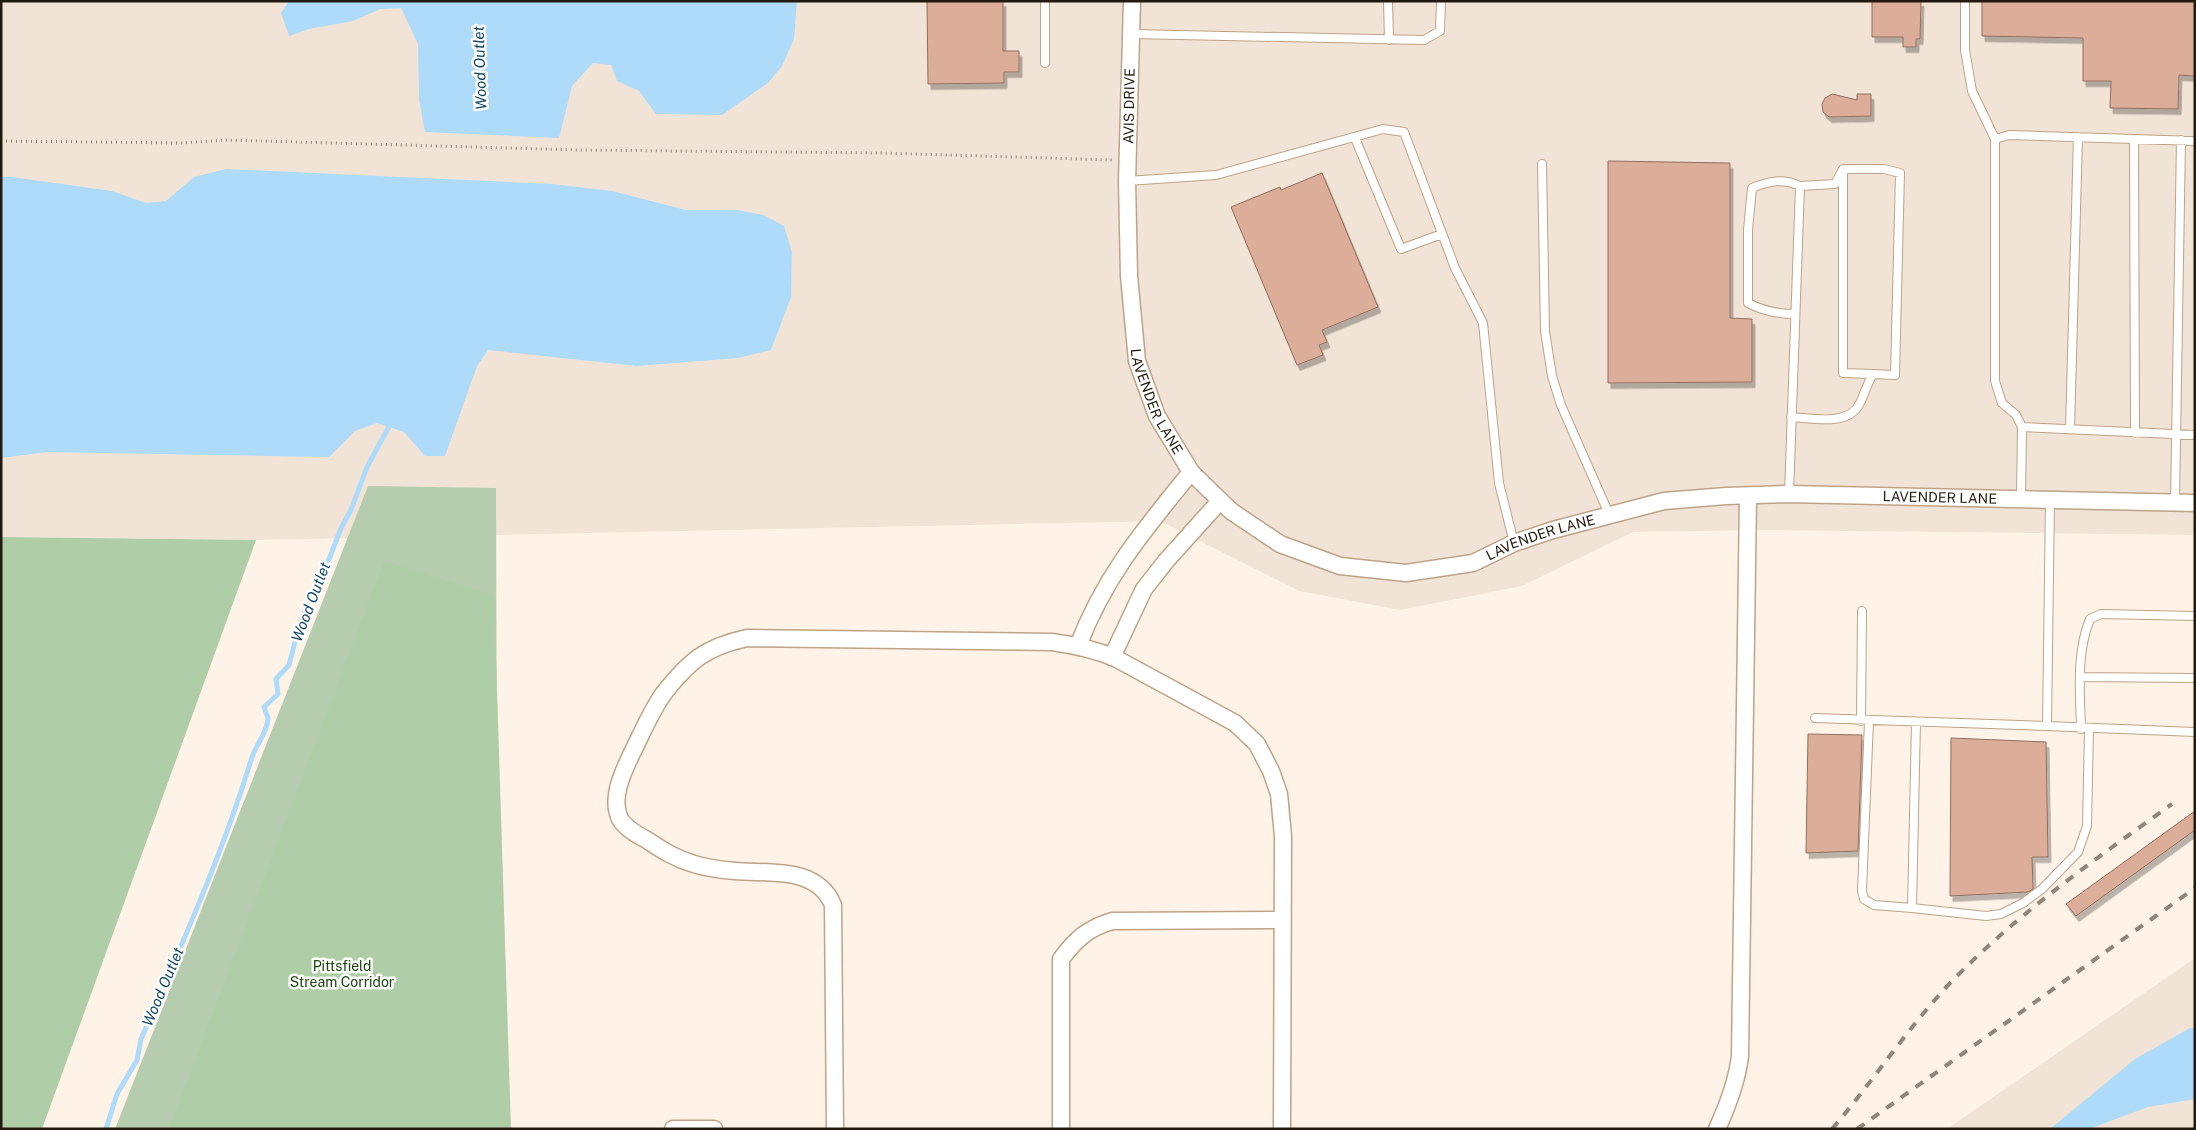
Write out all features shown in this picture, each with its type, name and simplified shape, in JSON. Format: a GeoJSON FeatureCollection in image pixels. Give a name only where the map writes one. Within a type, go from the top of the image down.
{"type":"FeatureCollection","features":[{"type":"Feature","properties":{"kind":"street","name":"AVIS DRIVE"},"geometry":{"type":"LineString","coordinates":[[1129,211],[1127,181],[1132,1]]}},
{"type":"Feature","properties":{"kind":"street","name":"LAVENDER LANE"},"geometry":{"type":"LineString","coordinates":[[1129,211],[1129,276],[1137,361],[1157,416],[1191,472],[1231,511],[1280,544],[1340,566],[1406,573],[1474,563],[1514,543],[1610,514],[1664,502],[1789,494],[2195,503]]}},
{"type":"Feature","properties":{"kind":"street"},"geometry":{"type":"LineString","coordinates":[[1078,646],[1088,619],[1113,572],[1137,538],[1191,472]]}},
{"type":"Feature","properties":{"kind":"street"},"geometry":{"type":"LineString","coordinates":[[1717,1129],[1738,1073],[1740,1056],[1748,496]]}},
{"type":"Feature","properties":{"kind":"street"},"geometry":{"type":"LineString","coordinates":[[1112,657],[1144,589],[1166,560],[1220,500]]}},
{"type":"Feature","properties":{"kind":"street"},"geometry":{"type":"LineString","coordinates":[[835,1129],[833,905],[828,894],[813,882],[792,874],[734,871],[694,864],[672,856],[635,833],[620,819],[618,802],[620,779],[659,700],[680,672],[700,655],[722,643],[747,638],[1042,642],[1078,646],[1112,657],[1235,723],[1257,744],[1271,771],[1279,794],[1283,836],[1282,1129]]}},
{"type":"Feature","properties":{"kind":"street"},"geometry":{"type":"LineString","coordinates":[[1061,1129],[1061,959],[1074,942],[1092,928],[1112,920],[1282,920]]}},
{"type":"Feature","properties":{"kind":"street"},"geometry":{"type":"LineString","coordinates":[[673,1129],[714,1129]]}},
{"type":"Feature","properties":{"kind":"lane"},"geometry":{"type":"LineString","coordinates":[[1045,1],[1045,63]]}},
{"type":"Feature","properties":{"kind":"lane"},"geometry":{"type":"LineString","coordinates":[[1388,1],[1389,40]]}},
{"type":"Feature","properties":{"kind":"lane"},"geometry":{"type":"LineString","coordinates":[[1131,34],[1424,40],[1440,31],[1441,1]]}},
{"type":"Feature","properties":{"kind":"lane"},"geometry":{"type":"LineString","coordinates":[[1965,1],[1965,50],[1972,92],[1995,138],[1995,381],[2002,404],[2016,415],[2022,427],[2021,499]]}},
{"type":"Feature","properties":{"kind":"lane"},"geometry":{"type":"LineString","coordinates":[[1127,181],[1216,176],[1383,129],[1404,132],[1455,268],[1483,323],[1499,483],[1514,543]]}},
{"type":"Feature","properties":{"kind":"lane"},"geometry":{"type":"LineString","coordinates":[[1995,138],[2009,135],[2195,140]]}},
{"type":"Feature","properties":{"kind":"lane"},"geometry":{"type":"LineString","coordinates":[[2070,429],[2078,137]]}},
{"type":"Feature","properties":{"kind":"lane"},"geometry":{"type":"LineString","coordinates":[[1355,138],[1401,249],[1442,234]]}},
{"type":"Feature","properties":{"kind":"lane"},"geometry":{"type":"LineString","coordinates":[[2134,139],[2135,433]]}},
{"type":"Feature","properties":{"kind":"lane"},"geometry":{"type":"LineString","coordinates":[[2175,502],[2181,140]]}},
{"type":"Feature","properties":{"kind":"lane"},"geometry":{"type":"LineString","coordinates":[[1542,164],[1545,331],[1552,376],[1561,406],[1610,514]]}},
{"type":"Feature","properties":{"kind":"lane"},"geometry":{"type":"LineString","coordinates":[[1795,314],[1768,312],[1748,303],[1748,230],[1752,188],[1767,181],[1789,181],[1800,186],[1835,184],[1843,169]]}},
{"type":"Feature","properties":{"kind":"lane"},"geometry":{"type":"LineString","coordinates":[[1843,169],[1884,169],[1900,173],[1895,374],[1844,373],[1843,169]]}},
{"type":"Feature","properties":{"kind":"lane"},"geometry":{"type":"LineString","coordinates":[[1789,494],[1800,186]]}},
{"type":"Feature","properties":{"kind":"lane"},"geometry":{"type":"LineString","coordinates":[[1791,417],[1843,418],[1859,405],[1866,385],[1873,374]]}},
{"type":"Feature","properties":{"kind":"lane"},"geometry":{"type":"LineString","coordinates":[[2022,427],[2195,435]]}},
{"type":"Feature","properties":{"kind":"lane"},"geometry":{"type":"LineString","coordinates":[[2047,726],[2050,500]]}},
{"type":"Feature","properties":{"kind":"lane"},"geometry":{"type":"LineString","coordinates":[[1862,611],[1865,721],[1862,891],[1864,899],[1874,905],[1986,916],[2001,914],[2023,903],[2042,889],[2078,852],[2087,826],[2085,729],[2080,677],[2083,635],[2090,619],[2101,614],[2195,616]]}},
{"type":"Feature","properties":{"kind":"lane"},"geometry":{"type":"LineString","coordinates":[[2080,677],[2195,678]]}},
{"type":"Feature","properties":{"kind":"lane"},"geometry":{"type":"LineString","coordinates":[[1815,718],[2195,732]]}},
{"type":"Feature","properties":{"kind":"lane"},"geometry":{"type":"LineString","coordinates":[[1912,908],[1916,722]]}},
{"type":"Feature","properties":{"kind":"path"},"geometry":{"type":"LineString","coordinates":[[1,141],[163,143],[227,140],[579,150],[871,153],[1128,161]]}},
{"type":"Feature","properties":{"kind":"shaded area"},"geometry":{"type":"Polygon","coordinates":[[[1,1],[2195,1],[2195,535],[1767,530],[1633,532],[1522,586],[1400,610],[1299,591],[1160,521],[256,540],[1,537],[1,1]]]}},
{"type":"Feature","properties":{"kind":"shaded area"},"geometry":{"type":"Polygon","coordinates":[[[2195,958],[2195,1129],[1947,1129],[2195,958]]]}},
{"type":"Feature","properties":{"kind":"green space","name":"Pittsfield Stream Corridor"},"geometry":{"type":"Polygon","coordinates":[[[368,486],[496,488],[498,1129],[115,1129],[368,486]]]}},
{"type":"Feature","properties":{"kind":"green space"},"geometry":{"type":"Polygon","coordinates":[[[1,537],[256,540],[42,1129],[1,1129],[1,537]]]}},
{"type":"Feature","properties":{"kind":"green space","name":"Pittsfield Stream Corridor"},"geometry":{"type":"Polygon","coordinates":[[[384,561],[494,595],[511,1129],[169,1129],[384,561]]]}},
{"type":"Feature","properties":{"kind":"water"},"geometry":{"type":"Polygon","coordinates":[[[289,1],[797,1],[794,39],[782,66],[768,83],[722,115],[656,114],[639,91],[617,81],[611,65],[593,63],[572,86],[559,138],[425,132],[419,99],[418,44],[401,8],[380,9],[353,21],[309,29],[289,36],[281,13],[289,1]]]}},
{"type":"Feature","properties":{"kind":"water"},"geometry":{"type":"Polygon","coordinates":[[[226,169],[552,184],[612,191],[686,210],[737,210],[763,215],[784,226],[792,252],[791,297],[771,350],[738,358],[637,366],[488,350],[477,366],[445,456],[425,456],[404,432],[377,423],[355,431],[329,457],[46,452],[1,458],[1,177],[112,191],[146,203],[166,201],[194,177],[226,169]]]}},
{"type":"Feature","properties":{"kind":"water"},"geometry":{"type":"Polygon","coordinates":[[[2190,1028],[2195,1028],[2195,1099],[2148,1107],[2089,1129],[2050,1129],[2135,1059],[2190,1028]]]}},
{"type":"Feature","properties":{"kind":"building"},"geometry":{"type":"Polygon","coordinates":[[[927,1],[1003,1],[1003,51],[1019,51],[1019,72],[1004,72],[1004,83],[928,84],[927,1]]]}},
{"type":"Feature","properties":{"kind":"building"},"geometry":{"type":"Polygon","coordinates":[[[1872,1],[1921,1],[1920,39],[1916,39],[1916,47],[1903,47],[1903,37],[1872,37],[1872,1]]]}},
{"type":"Feature","properties":{"kind":"building"},"geometry":{"type":"Polygon","coordinates":[[[1982,1],[2195,1],[2195,76],[2179,75],[2178,109],[2110,108],[2111,81],[2083,81],[2083,38],[1982,36],[1982,1]]]}},
{"type":"Feature","properties":{"kind":"building"},"geometry":{"type":"Polygon","coordinates":[[[1832,94],[1857,100],[1857,94],[1871,94],[1871,116],[1829,117],[1823,112],[1822,104],[1825,98],[1832,94]]]}},
{"type":"Feature","properties":{"kind":"building"},"geometry":{"type":"Polygon","coordinates":[[[1608,161],[1730,163],[1730,318],[1752,319],[1752,382],[1608,383],[1608,161]]]}},
{"type":"Feature","properties":{"kind":"building"},"geometry":{"type":"Polygon","coordinates":[[[1322,173],[1378,307],[1322,330],[1327,342],[1319,345],[1323,355],[1297,365],[1231,207],[1280,187],[1281,190],[1322,173]]]}},
{"type":"Feature","properties":{"kind":"building"},"geometry":{"type":"Polygon","coordinates":[[[1808,734],[1862,735],[1858,851],[1806,853],[1808,734]]]}},
{"type":"Feature","properties":{"kind":"building"},"geometry":{"type":"Polygon","coordinates":[[[1951,738],[2046,742],[2048,857],[2032,857],[2033,889],[2028,892],[1950,896],[1951,738]]]}},
{"type":"Feature","properties":{"kind":"building"},"geometry":{"type":"Polygon","coordinates":[[[2195,811],[2195,830],[2076,916],[2066,904],[2195,811]]]}},
{"type":"Feature","properties":{"kind":"waterway","name":"Wood Outlet"},"geometry":{"type":"LineString","coordinates":[[106,1129],[117,1094],[137,1060],[141,1039],[201,899],[241,793],[252,757],[266,728],[268,718],[264,707],[278,694],[276,679],[289,665],[300,622],[330,557],[341,528],[351,510],[367,467],[392,421]]}},
{"type":"Feature","properties":{"kind":"railway"},"geometry":{"type":"LineString","coordinates":[[1832,1129],[1939,995],[1981,953],[2033,907],[2172,804]]}},
{"type":"Feature","properties":{"kind":"railway"},"geometry":{"type":"LineString","coordinates":[[1857,1129],[2195,888]]}}]}
